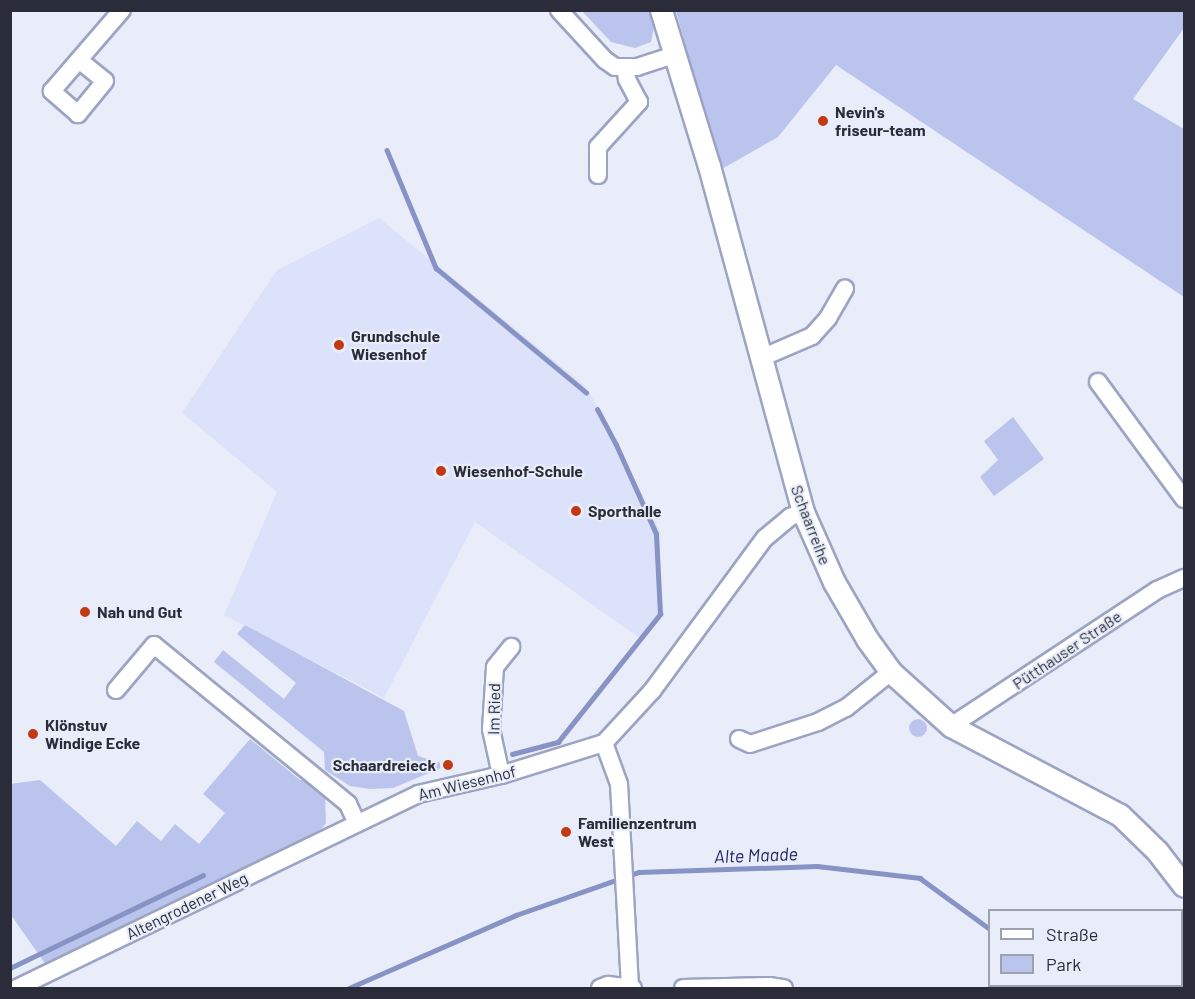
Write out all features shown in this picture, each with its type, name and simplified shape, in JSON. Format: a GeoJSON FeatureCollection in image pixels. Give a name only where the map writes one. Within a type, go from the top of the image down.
{"type":"FeatureCollection","features":[{"type":"Feature","properties":{"kind":"main road","name":"Schaarreihe"},"geometry":{"type":"LineString","coordinates":[[662,10],[673,55],[709,166],[803,512],[834,582],[867,639],[891,672],[951,726],[1120,815],[1157,851],[1185,886]]}},
{"type":"Feature","properties":{"kind":"street"},"geometry":{"type":"LineString","coordinates":[[79,60],[122,10]]}},
{"type":"Feature","properties":{"kind":"street"},"geometry":{"type":"LineString","coordinates":[[559,10],[604,60],[615,66],[625,68],[673,55]]}},
{"type":"Feature","properties":{"kind":"street"},"geometry":{"type":"LineString","coordinates":[[598,175],[598,147],[639,102],[627,79],[625,68]]}},
{"type":"Feature","properties":{"kind":"street"},"geometry":{"type":"LineString","coordinates":[[761,358],[812,336],[828,318],[845,289]]}},
{"type":"Feature","properties":{"kind":"street"},"geometry":{"type":"LineString","coordinates":[[1098,382],[1183,492]]}},
{"type":"Feature","properties":{"kind":"street"},"geometry":{"type":"LineString","coordinates":[[600,988],[608,985],[631,988],[619,784],[604,743],[652,690],[765,538],[790,517],[803,512]]}},
{"type":"Feature","properties":{"kind":"street","name":"Pütthauser Straße"},"geometry":{"type":"LineString","coordinates":[[951,726],[1157,590],[1185,578]]}},
{"type":"Feature","properties":{"kind":"street"},"geometry":{"type":"LineString","coordinates":[[116,690],[154,645],[348,804],[357,823]]}},
{"type":"Feature","properties":{"kind":"street","name":"Im Ried"},"geometry":{"type":"LineString","coordinates":[[501,775],[490,729],[495,667],[511,646]]}},
{"type":"Feature","properties":{"kind":"street"},"geometry":{"type":"LineString","coordinates":[[739,740],[750,744],[818,722],[846,708],[891,672]]}},
{"type":"Feature","properties":{"kind":"street","name":"Am Wiesenhof"},"geometry":{"type":"LineString","coordinates":[[357,823],[418,794],[501,775],[604,743]]}},
{"type":"Feature","properties":{"kind":"street","name":"Altengrodener Weg"},"geometry":{"type":"LineString","coordinates":[[18,988],[357,823]]}},
{"type":"Feature","properties":{"kind":"street"},"geometry":{"type":"LineString","coordinates":[[683,988],[769,986],[784,988]]}},
{"type":"Feature","properties":{"kind":"shaded area","name":"Wiesenhof-Schule"},"geometry":{"type":"Polygon","coordinates":[[[379,218],[584,385],[605,418],[660,531],[661,616],[641,639],[475,522],[384,698],[224,615],[277,492],[182,413],[277,270],[379,218]]]}},
{"type":"Feature","properties":{"kind":"green space"},"geometry":{"type":"Polygon","coordinates":[[[582,11],[651,11],[655,22],[651,42],[635,48],[611,42],[582,11]]]}},
{"type":"Feature","properties":{"kind":"green space"},"geometry":{"type":"Polygon","coordinates":[[[676,11],[1184,11],[1184,28],[1133,99],[1184,129],[1184,297],[836,65],[778,137],[720,170],[676,11]]]}},
{"type":"Feature","properties":{"kind":"green space"},"geometry":{"type":"Polygon","coordinates":[[[1013,417],[1044,459],[994,496],[980,477],[998,460],[984,441],[1013,417]]]}},
{"type":"Feature","properties":{"kind":"green space"},"geometry":{"type":"Polygon","coordinates":[[[245,625],[404,711],[418,756],[448,765],[393,788],[370,789],[350,786],[325,770],[324,752],[214,662],[223,650],[284,699],[296,683],[237,634],[245,625]]]}},
{"type":"Feature","properties":{"kind":"green space"},"geometry":{"type":"Polygon","coordinates":[[[918,719],[924,722],[927,728],[924,734],[918,737],[912,734],[909,728],[912,722],[918,719]]]}},
{"type":"Feature","properties":{"kind":"green space"},"geometry":{"type":"Polygon","coordinates":[[[250,739],[300,780],[311,780],[325,794],[326,823],[305,850],[51,972],[11,915],[10,784],[40,780],[116,846],[137,821],[161,841],[175,824],[199,844],[225,813],[203,794],[250,739]]]}},
{"type":"Feature","properties":{"kind":"waterway"},"geometry":{"type":"LineString","coordinates":[[387,150],[436,268],[586,392]]}},
{"type":"Feature","properties":{"kind":"waterway"},"geometry":{"type":"LineString","coordinates":[[512,754],[558,742],[660,614],[656,534],[616,445],[597,410]]}},
{"type":"Feature","properties":{"kind":"waterway","name":"Alte Maade"},"geometry":{"type":"LineString","coordinates":[[349,988],[516,915],[639,872],[817,866],[920,878],[988,928]]}},
{"type":"Feature","properties":{"kind":"waterway"},"geometry":{"type":"LineString","coordinates":[[10,968],[203,875]]}},
{"type":"Feature","properties":{"kind":"place","name":"Nevin's friseur-team"},"geometry":{"type":"Point","coordinates":[823,121]}},
{"type":"Feature","properties":{"kind":"place","name":"Grundschule Wiesenhof"},"geometry":{"type":"Point","coordinates":[339,345]}},
{"type":"Feature","properties":{"kind":"place","name":"Wiesenhof-Schule"},"geometry":{"type":"Point","coordinates":[441,471]}},
{"type":"Feature","properties":{"kind":"place","name":"Sporthalle"},"geometry":{"type":"Point","coordinates":[576,511]}},
{"type":"Feature","properties":{"kind":"place","name":"Nah und Gut"},"geometry":{"type":"Point","coordinates":[85,612]}},
{"type":"Feature","properties":{"kind":"place","name":"Klönstuv Windige Ecke"},"geometry":{"type":"Point","coordinates":[33,734]}},
{"type":"Feature","properties":{"kind":"place","name":"Schaardreieck"},"geometry":{"type":"Point","coordinates":[448,765]}},
{"type":"Feature","properties":{"kind":"place","name":"Familienzentrum West"},"geometry":{"type":"Point","coordinates":[566,832]}}]}
